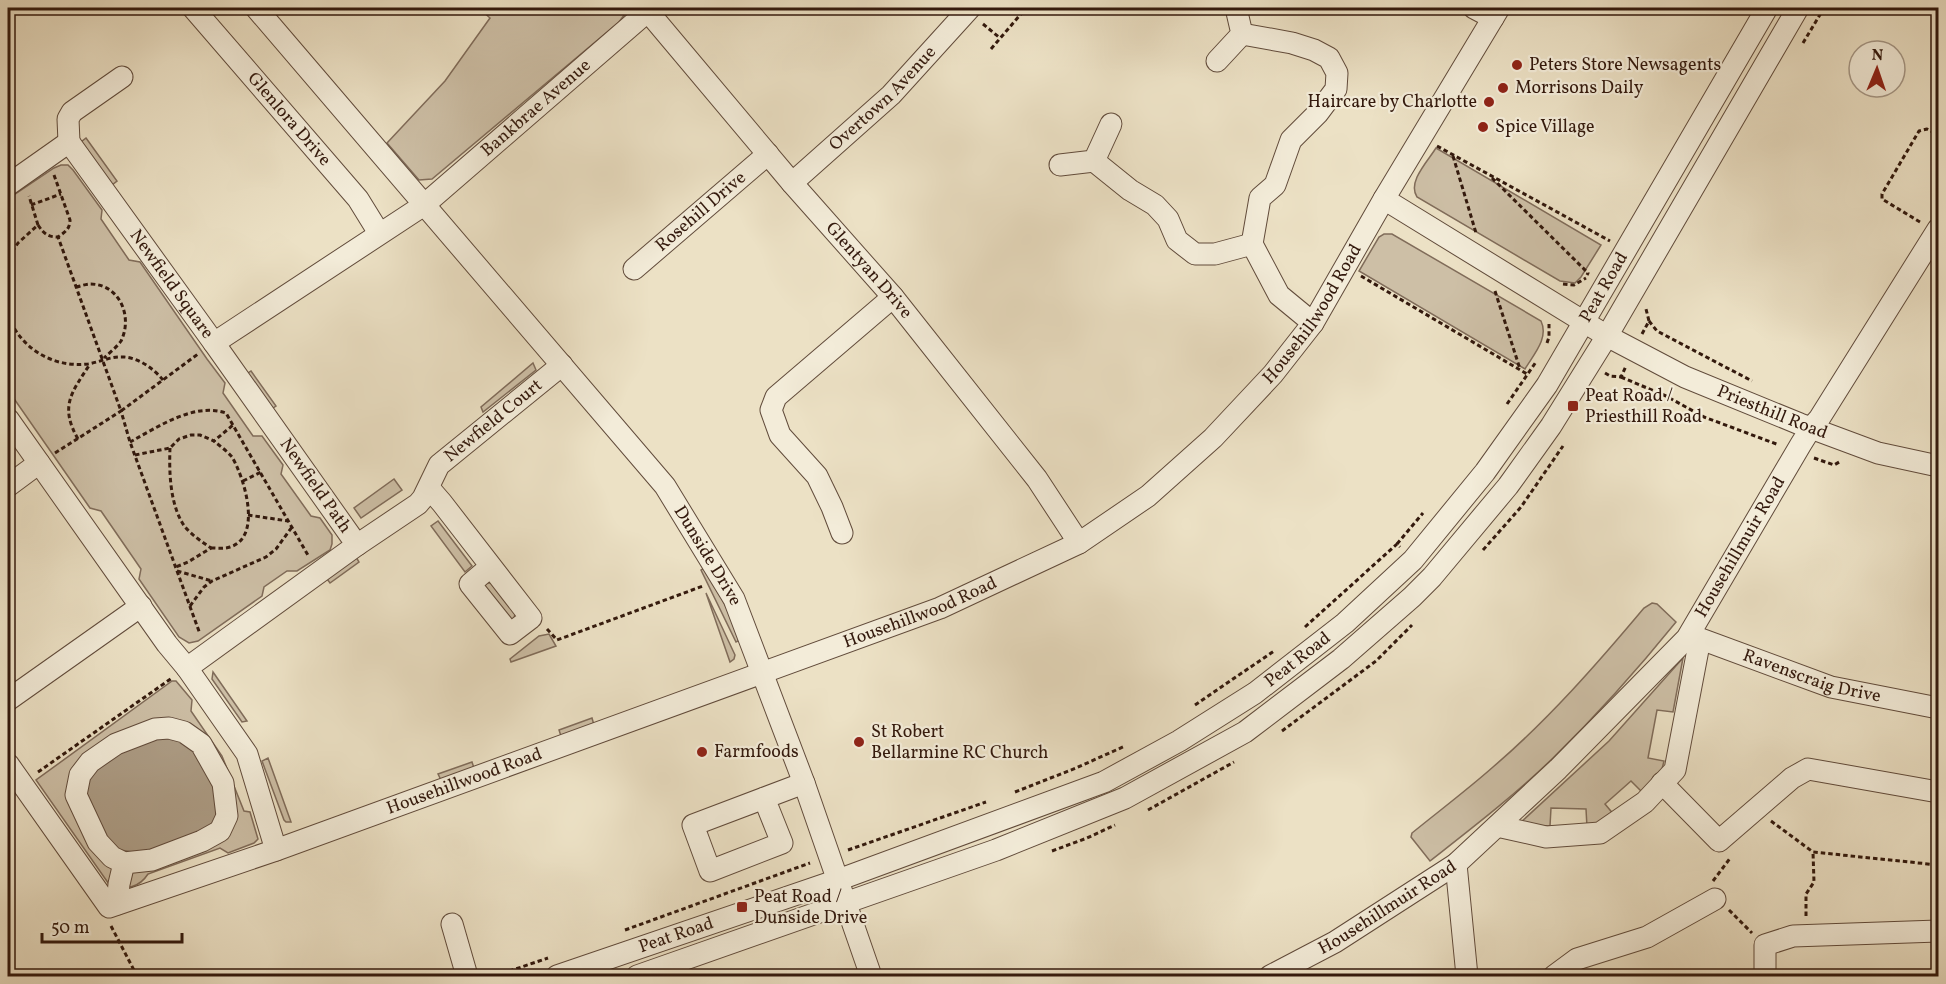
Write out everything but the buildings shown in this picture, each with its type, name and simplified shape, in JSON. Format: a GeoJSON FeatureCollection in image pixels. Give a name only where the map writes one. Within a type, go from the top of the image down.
{"type":"FeatureCollection","features":[{"type":"Feature","properties":{"kind":"street","name":"Glenlora Drive"},"geometry":{"type":"LineString","coordinates":[[193,8],[358,199],[380,233]]}},
{"type":"Feature","properties":{"kind":"street"},"geometry":{"type":"LineString","coordinates":[[256,8],[424,205]]}},
{"type":"Feature","properties":{"kind":"street","name":"Overtown Avenue"},"geometry":{"type":"LineString","coordinates":[[792,183],[891,95],[970,8]]}},
{"type":"Feature","properties":{"kind":"street"},"geometry":{"type":"LineString","coordinates":[[1236,8],[1242,34]]}},
{"type":"Feature","properties":{"kind":"street"},"geometry":{"type":"LineString","coordinates":[[1474,8],[1496,13]]}},
{"type":"Feature","properties":{"kind":"street","name":"Peat Road"},"geometry":{"type":"LineString","coordinates":[[554,967],[838,880],[1104,782],[1169,746],[1255,693],[1345,623],[1413,560],[1485,472],[1547,385],[1767,8]]}},
{"type":"Feature","properties":{"kind":"street","name":"Peat Road"},"geometry":{"type":"LineString","coordinates":[[637,976],[996,850],[1125,798],[1245,732],[1341,659],[1432,577],[1508,486],[1551,426],[1607,336],[1798,8]]}},
{"type":"Feature","properties":{"kind":"street","name":"Bankbrae Avenue"},"geometry":{"type":"LineString","coordinates":[[424,205],[646,9]]}},
{"type":"Feature","properties":{"kind":"street","name":"Glentyan Drive"},"geometry":{"type":"LineString","coordinates":[[646,9],[792,183],[893,297],[1037,478],[1079,543]]}},
{"type":"Feature","properties":{"kind":"street","name":"Househillwood Road"},"geometry":{"type":"LineString","coordinates":[[113,905],[276,849],[940,608],[1079,543],[1148,496],[1213,438],[1273,374],[1312,322],[1496,13]]}},
{"type":"Feature","properties":{"kind":"street"},"geometry":{"type":"LineString","coordinates":[[1217,61],[1242,34]]}},
{"type":"Feature","properties":{"kind":"street"},"geometry":{"type":"LineString","coordinates":[[1242,34],[1314,51],[1329,58],[1337,73],[1336,89],[1318,113],[1291,140],[1275,185],[1260,198],[1252,244],[1279,295],[1312,322]]}},
{"type":"Feature","properties":{"kind":"street"},"geometry":{"type":"LineString","coordinates":[[15,180],[69,142],[68,119],[72,112],[122,77]]}},
{"type":"Feature","properties":{"kind":"street"},"geometry":{"type":"LineString","coordinates":[[1094,161],[1111,124]]}},
{"type":"Feature","properties":{"kind":"street","name":"Newfield Square"},"geometry":{"type":"LineString","coordinates":[[69,142],[214,343],[424,205]]}},
{"type":"Feature","properties":{"kind":"street","name":"Rosehill Drive"},"geometry":{"type":"LineString","coordinates":[[634,269],[768,154]]}},
{"type":"Feature","properties":{"kind":"street"},"geometry":{"type":"LineString","coordinates":[[1059,165],[1094,161],[1130,190],[1155,205],[1168,219],[1177,240],[1195,254],[1215,254],[1252,244]]}},
{"type":"Feature","properties":{"kind":"street","name":"Priesthill Road"},"geometry":{"type":"LineString","coordinates":[[1384,199],[1583,322],[1685,377],[1878,453],[1938,466]]}},
{"type":"Feature","properties":{"kind":"street","name":"Dunside Drive"},"geometry":{"type":"LineString","coordinates":[[424,205],[665,486],[734,599],[804,783],[871,976]]}},
{"type":"Feature","properties":{"kind":"street","name":"Househillmuir Road"},"geometry":{"type":"LineString","coordinates":[[1270,976],[1335,942],[1456,864],[1695,637],[1796,452],[1937,230]]}},
{"type":"Feature","properties":{"kind":"street"},"geometry":{"type":"LineString","coordinates":[[842,533],[817,476],[780,435],[771,410],[776,397],[893,297]]}},
{"type":"Feature","properties":{"kind":"street","name":"Newfield Path"},"geometry":{"type":"LineString","coordinates":[[187,668],[357,545],[214,343]]}},
{"type":"Feature","properties":{"kind":"street","name":"Newfield Court"},"geometry":{"type":"LineString","coordinates":[[357,545],[418,504],[429,488],[439,465],[562,365]]}},
{"type":"Feature","properties":{"kind":"street"},"geometry":{"type":"LineString","coordinates":[[8,418],[247,754],[276,849]]}},
{"type":"Feature","properties":{"kind":"street"},"geometry":{"type":"LineString","coordinates":[[8,486],[39,463]]}},
{"type":"Feature","properties":{"kind":"street"},"geometry":{"type":"LineString","coordinates":[[429,488],[531,618]]}},
{"type":"Feature","properties":{"kind":"street"},"geometry":{"type":"LineString","coordinates":[[8,700],[141,606]]}},
{"type":"Feature","properties":{"kind":"street","name":"Househillmuir Road"},"geometry":{"type":"LineString","coordinates":[[1497,826],[1546,837],[1600,832],[1645,802],[1675,770],[1695,637]]}},
{"type":"Feature","properties":{"kind":"street","name":"Ravenscraig Drive"},"geometry":{"type":"LineString","coordinates":[[1695,637],[1830,687],[1938,708]]}},
{"type":"Feature","properties":{"kind":"street"},"geometry":{"type":"LineString","coordinates":[[169,728],[184,732],[201,744],[222,783],[227,816],[220,831],[202,841],[152,860],[124,863],[112,857],[98,842],[76,795],[80,775],[90,762],[116,744],[155,729],[169,728]]}},
{"type":"Feature","properties":{"kind":"street"},"geometry":{"type":"LineString","coordinates":[[8,764],[113,905]]}},
{"type":"Feature","properties":{"kind":"street"},"geometry":{"type":"LineString","coordinates":[[1662,783],[1719,841],[1792,778],[1808,769],[1938,792]]}},
{"type":"Feature","properties":{"kind":"street"},"geometry":{"type":"LineString","coordinates":[[764,798],[804,783]]}},
{"type":"Feature","properties":{"kind":"street"},"geometry":{"type":"LineString","coordinates":[[113,905],[124,863]]}},
{"type":"Feature","properties":{"kind":"street"},"geometry":{"type":"LineString","coordinates":[[1456,864],[1467,976]]}},
{"type":"Feature","properties":{"kind":"street"},"geometry":{"type":"LineString","coordinates":[[1554,976],[1577,959],[1647,937],[1715,899]]}},
{"type":"Feature","properties":{"kind":"street"},"geometry":{"type":"LineString","coordinates":[[452,924],[467,976]]}},
{"type":"Feature","properties":{"kind":"street"},"geometry":{"type":"LineString","coordinates":[[1765,976],[1766,945],[1792,936],[1938,931]]}},
{"type":"Feature","properties":{"kind":"path"},"geometry":{"type":"LineString","coordinates":[[991,49],[1023,8]]}},
{"type":"Feature","properties":{"kind":"path"},"geometry":{"type":"LineString","coordinates":[[1937,230],[1882,199],[1882,194],[1919,131],[1927,129],[1938,135]]}},
{"type":"Feature","properties":{"kind":"path"},"geometry":{"type":"LineString","coordinates":[[1421,138],[1625,249]]}},
{"type":"Feature","properties":{"kind":"path"},"geometry":{"type":"LineString","coordinates":[[15,180],[32,205],[38,225],[43,232],[50,237],[58,237],[67,230],[70,220],[48,156]]}},
{"type":"Feature","properties":{"kind":"path"},"geometry":{"type":"LineString","coordinates":[[1489,175],[1588,273],[1585,278]]}},
{"type":"Feature","properties":{"kind":"path"},"geometry":{"type":"LineString","coordinates":[[32,205],[61,194]]}},
{"type":"Feature","properties":{"kind":"path"},"geometry":{"type":"LineString","coordinates":[[8,258],[18,243],[38,225]]}},
{"type":"Feature","properties":{"kind":"path"},"geometry":{"type":"LineString","coordinates":[[58,237],[207,653]]}},
{"type":"Feature","properties":{"kind":"path"},"geometry":{"type":"LineString","coordinates":[[1344,266],[1527,374]]}},
{"type":"Feature","properties":{"kind":"path"},"geometry":{"type":"LineString","coordinates":[[76,287],[90,284],[102,286],[116,295],[123,303],[126,318],[120,342],[102,359]]}},
{"type":"Feature","properties":{"kind":"path"},"geometry":{"type":"LineString","coordinates":[[8,315],[19,337],[36,352],[53,360],[72,364],[90,364],[102,359],[124,357],[156,371],[163,380]]}},
{"type":"Feature","properties":{"kind":"path"},"geometry":{"type":"LineString","coordinates":[[1546,344],[1549,337],[1549,320]]}},
{"type":"Feature","properties":{"kind":"path"},"geometry":{"type":"LineString","coordinates":[[1649,321],[1657,332],[1759,385]]}},
{"type":"Feature","properties":{"kind":"path"},"geometry":{"type":"LineString","coordinates":[[39,463],[121,411],[214,343]]}},
{"type":"Feature","properties":{"kind":"path"},"geometry":{"type":"LineString","coordinates":[[1502,412],[1537,360]]}},
{"type":"Feature","properties":{"kind":"path"},"geometry":{"type":"LineString","coordinates":[[78,439],[70,424],[68,405],[72,392],[90,364]]}},
{"type":"Feature","properties":{"kind":"path"},"geometry":{"type":"LineString","coordinates":[[1621,377],[1666,396],[1704,417],[1834,465],[1862,447]]}},
{"type":"Feature","properties":{"kind":"path"},"geometry":{"type":"LineString","coordinates":[[130,442],[167,422],[199,412],[215,410],[226,413],[307,554],[321,572]]}},
{"type":"Feature","properties":{"kind":"path"},"geometry":{"type":"LineString","coordinates":[[214,441],[233,425]]}},
{"type":"Feature","properties":{"kind":"path"},"geometry":{"type":"LineString","coordinates":[[135,455],[170,448],[179,439],[201,435],[214,441],[230,454],[243,481],[248,515],[246,532],[238,542],[230,547],[211,548],[176,569]]}},
{"type":"Feature","properties":{"kind":"path"},"geometry":{"type":"LineString","coordinates":[[170,448],[172,496],[184,525],[211,548]]}},
{"type":"Feature","properties":{"kind":"path"},"geometry":{"type":"LineString","coordinates":[[243,481],[261,472]]}},
{"type":"Feature","properties":{"kind":"path"},"geometry":{"type":"LineString","coordinates":[[1303,629],[1397,544],[1426,510]]}},
{"type":"Feature","properties":{"kind":"path"},"geometry":{"type":"LineString","coordinates":[[248,515],[288,521]]}},
{"type":"Feature","properties":{"kind":"path"},"geometry":{"type":"LineString","coordinates":[[190,606],[212,581],[266,557],[276,549],[292,527]]}},
{"type":"Feature","properties":{"kind":"path"},"geometry":{"type":"LineString","coordinates":[[1397,544],[1413,560]]}},
{"type":"Feature","properties":{"kind":"path"},"geometry":{"type":"LineString","coordinates":[[176,569],[212,581]]}},
{"type":"Feature","properties":{"kind":"path"},"geometry":{"type":"LineString","coordinates":[[531,618],[547,628],[557,640],[706,585]]}},
{"type":"Feature","properties":{"kind":"path"},"geometry":{"type":"LineString","coordinates":[[1190,709],[1275,650]]}},
{"type":"Feature","properties":{"kind":"path"},"geometry":{"type":"LineString","coordinates":[[21,784],[187,668]]}},
{"type":"Feature","properties":{"kind":"path"},"geometry":{"type":"LineString","coordinates":[[1011,793],[1130,744]]}},
{"type":"Feature","properties":{"kind":"path"},"geometry":{"type":"LineString","coordinates":[[618,933],[989,801]]}},
{"type":"Feature","properties":{"kind":"path"},"geometry":{"type":"LineString","coordinates":[[1755,809],[1813,852],[1938,865]]}},
{"type":"Feature","properties":{"kind":"path"},"geometry":{"type":"LineString","coordinates":[[1719,841],[1733,855],[1713,882],[1715,899],[1766,945]]}},
{"type":"Feature","properties":{"kind":"path"},"geometry":{"type":"LineString","coordinates":[[1806,936],[1806,894],[1814,882],[1813,852]]}},
{"type":"Feature","properties":{"kind":"path"},"geometry":{"type":"LineString","coordinates":[[113,905],[110,923],[137,976]]}},
{"type":"Feature","properties":{"kind":"path"},"geometry":{"type":"LineString","coordinates":[[495,976],[554,967]]}},
{"type":"Feature","properties":{"kind":"shaded area"},"geometry":{"type":"Polygon","coordinates":[[[479,8],[624,8],[625,14],[619,22],[432,179],[419,180],[387,143],[445,81],[490,18],[479,8]]]}},
{"type":"Feature","properties":{"kind":"shaded area"},"geometry":{"type":"Polygon","coordinates":[[[86,138],[117,181],[112,185],[81,142],[86,138]]]}},
{"type":"Feature","properties":{"kind":"shaded area"},"geometry":{"type":"Polygon","coordinates":[[[1436,148],[1601,245],[1581,277],[1575,283],[1560,281],[1417,197],[1415,185],[1417,178],[1436,148]]]}},
{"type":"Feature","properties":{"kind":"shaded area"},"geometry":{"type":"Polygon","coordinates":[[[61,165],[68,165],[73,170],[102,210],[101,219],[129,260],[140,262],[225,383],[223,393],[253,436],[262,436],[283,465],[281,474],[311,516],[320,518],[332,535],[330,550],[297,571],[287,571],[264,587],[262,596],[198,641],[189,643],[179,637],[139,579],[141,569],[101,511],[90,508],[8,390],[8,199],[61,165]]]}},
{"type":"Feature","properties":{"kind":"shaded area"},"geometry":{"type":"Polygon","coordinates":[[[1392,234],[1541,321],[1542,340],[1525,369],[1359,271],[1379,237],[1392,234]]]}},
{"type":"Feature","properties":{"kind":"shaded area"},"geometry":{"type":"Polygon","coordinates":[[[533,363],[536,370],[483,412],[481,407],[533,363]]]}},
{"type":"Feature","properties":{"kind":"shaded area"},"geometry":{"type":"Polygon","coordinates":[[[251,371],[276,406],[270,410],[245,375],[251,371]]]}},
{"type":"Feature","properties":{"kind":"shaded area"},"geometry":{"type":"Polygon","coordinates":[[[394,479],[402,490],[361,518],[354,508],[394,479]]]}},
{"type":"Feature","properties":{"kind":"shaded area"},"geometry":{"type":"Polygon","coordinates":[[[438,521],[472,566],[465,572],[431,526],[438,521]]]}},
{"type":"Feature","properties":{"kind":"shaded area"},"geometry":{"type":"Polygon","coordinates":[[[356,557],[359,562],[330,583],[327,579],[356,557]]]}},
{"type":"Feature","properties":{"kind":"shaded area"},"geometry":{"type":"Polygon","coordinates":[[[706,567],[742,639],[736,642],[701,570],[706,567]]]}},
{"type":"Feature","properties":{"kind":"shaded area"},"geometry":{"type":"Polygon","coordinates":[[[487,583],[491,583],[515,613],[514,619],[510,620],[483,590],[487,583]]]}},
{"type":"Feature","properties":{"kind":"shaded area"},"geometry":{"type":"Polygon","coordinates":[[[706,593],[735,655],[730,662],[706,593]]]}},
{"type":"Feature","properties":{"kind":"shaded area"},"geometry":{"type":"Polygon","coordinates":[[[1652,603],[1657,604],[1676,622],[1617,692],[1539,772],[1430,861],[1411,837],[1412,833],[1483,776],[1534,730],[1644,608],[1652,603]]]}},
{"type":"Feature","properties":{"kind":"shaded area"},"geometry":{"type":"Polygon","coordinates":[[[549,634],[556,646],[511,662],[510,659],[539,636],[549,634]]]}},
{"type":"Feature","properties":{"kind":"shaded area"},"geometry":{"type":"Polygon","coordinates":[[[1683,658],[1673,712],[1657,710],[1648,758],[1664,761],[1660,777],[1643,793],[1631,781],[1605,804],[1615,816],[1587,827],[1586,809],[1551,808],[1550,826],[1520,826],[1519,824],[1609,741],[1683,658]]]}},
{"type":"Feature","properties":{"kind":"shaded area"},"geometry":{"type":"Polygon","coordinates":[[[213,672],[247,721],[242,722],[212,679],[213,672]]]}},
{"type":"Feature","properties":{"kind":"shaded area"},"geometry":{"type":"Polygon","coordinates":[[[172,681],[176,681],[192,700],[191,711],[222,756],[244,811],[250,812],[258,839],[254,843],[228,853],[220,848],[148,874],[137,885],[122,888],[111,887],[36,780],[172,681]]]}},
{"type":"Feature","properties":{"kind":"shaded area"},"geometry":{"type":"Polygon","coordinates":[[[592,718],[594,725],[561,736],[559,730],[592,718]]]}},
{"type":"Feature","properties":{"kind":"shaded area"},"geometry":{"type":"Polygon","coordinates":[[[153,737],[184,739],[199,755],[217,789],[216,819],[205,831],[151,855],[114,849],[106,844],[83,785],[105,759],[153,737]]]}},
{"type":"Feature","properties":{"kind":"shaded area"},"geometry":{"type":"Polygon","coordinates":[[[268,758],[291,822],[284,820],[262,761],[268,758]]]}},
{"type":"Feature","properties":{"kind":"shaded area"},"geometry":{"type":"Polygon","coordinates":[[[472,762],[474,768],[441,780],[438,774],[472,762]]]}},
{"type":"Feature","properties":{"kind":"place","name":"Peters Store Newsagents"},"geometry":{"type":"Point","coordinates":[1517,65]}},
{"type":"Feature","properties":{"kind":"place","name":"Morrisons Daily"},"geometry":{"type":"Point","coordinates":[1503,88]}},
{"type":"Feature","properties":{"kind":"place","name":"Haircare by Charlotte"},"geometry":{"type":"Point","coordinates":[1489,102]}},
{"type":"Feature","properties":{"kind":"place","name":"Spice Village"},"geometry":{"type":"Point","coordinates":[1483,127]}},
{"type":"Feature","properties":{"kind":"place","name":"Peat Road / Priesthill Road"},"geometry":{"type":"Point","coordinates":[1573,406]}},
{"type":"Feature","properties":{"kind":"place","name":"St Robert Bellarmine RC Church"},"geometry":{"type":"Point","coordinates":[859,742]}},
{"type":"Feature","properties":{"kind":"place","name":"Farmfoods"},"geometry":{"type":"Point","coordinates":[702,752]}},
{"type":"Feature","properties":{"kind":"place","name":"Peat Road / Dunside Drive"},"geometry":{"type":"Point","coordinates":[742,907]}}]}
